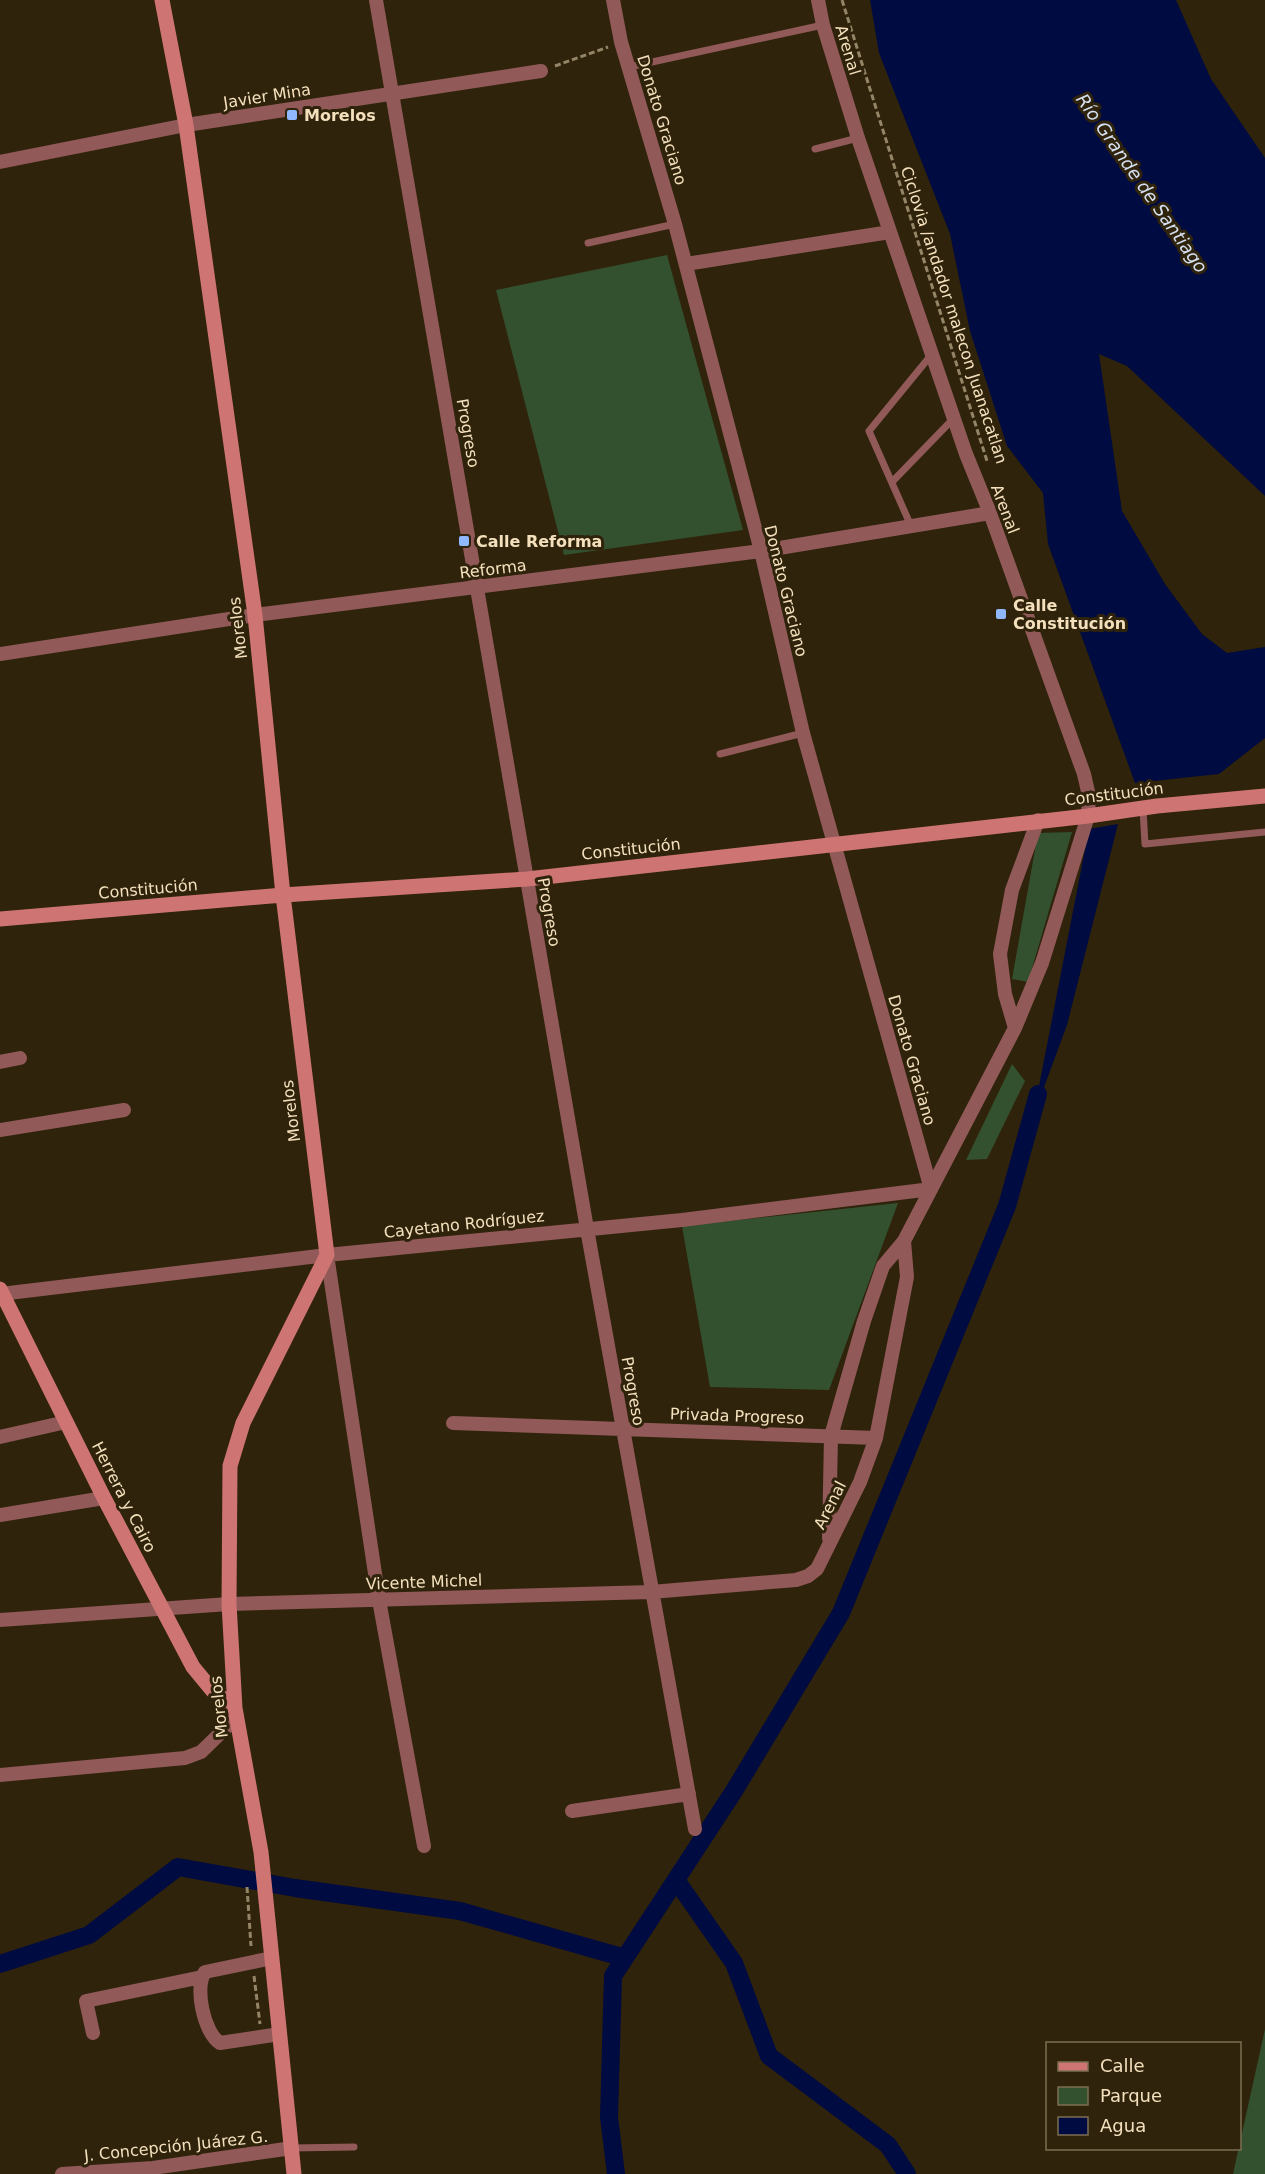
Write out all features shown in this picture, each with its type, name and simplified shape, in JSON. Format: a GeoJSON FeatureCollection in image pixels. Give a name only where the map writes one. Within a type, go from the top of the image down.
{"type":"FeatureCollection","features":[{"type":"Feature","properties":{"kind":"street","name":"Morelos"},"geometry":{"type":"LineString","coordinates":[[162,0],[186,125],[255,615],[283,895],[327,1255],[379,1600],[424,1846]]}},
{"type":"Feature","properties":{"kind":"street","name":"Progreso"},"geometry":{"type":"LineString","coordinates":[[376,0],[390,93],[479,588],[526,879],[587,1229],[695,1829]]}},
{"type":"Feature","properties":{"kind":"street","name":"Donato Graciano"},"geometry":{"type":"LineString","coordinates":[[612,0],[621,42],[686,264],[761,551],[803,733],[931,1189]]}},
{"type":"Feature","properties":{"kind":"street","name":"Arenal"},"geometry":{"type":"LineString","coordinates":[[818,0],[823,25],[858,138],[890,232],[954,418],[1084,774],[1089,796],[1088,816],[1042,963],[1015,1028],[904,1241],[883,1266],[864,1320],[831,1436],[829,1544]]}},
{"type":"Feature","properties":{"kind":"street","name":"Javier Mina"},"geometry":{"type":"LineString","coordinates":[[0,162],[186,125],[541,71]]}},
{"type":"Feature","properties":{"kind":"street"},"geometry":{"type":"LineString","coordinates":[[686,264],[890,232]]}},
{"type":"Feature","properties":{"kind":"street","name":"Reforma"},"geometry":{"type":"LineString","coordinates":[[0,654],[255,615],[761,551],[990,513]]}},
{"type":"Feature","properties":{"kind":"street","name":"Constitución"},"geometry":{"type":"LineString","coordinates":[[0,919],[283,895],[526,879],[1265,796]]}},
{"type":"Feature","properties":{"kind":"street"},"geometry":{"type":"LineString","coordinates":[[1015,1028],[1005,994],[1000,954],[1012,890],[1038,820]]}},
{"type":"Feature","properties":{"kind":"street"},"geometry":{"type":"LineString","coordinates":[[0,1062],[20,1058]]}},
{"type":"Feature","properties":{"kind":"street"},"geometry":{"type":"LineString","coordinates":[[0,1130],[124,1110]]}},
{"type":"Feature","properties":{"kind":"street","name":"Cayetano Rodríguez"},"geometry":{"type":"LineString","coordinates":[[1,1292],[327,1255],[587,1229],[931,1189]]}},
{"type":"Feature","properties":{"kind":"street","name":"Arenal"},"geometry":{"type":"LineString","coordinates":[[829,1544],[860,1482],[876,1438],[907,1277],[904,1241]]}},
{"type":"Feature","properties":{"kind":"street","name":"Morelos"},"geometry":{"type":"LineString","coordinates":[[294,2174],[261,1852],[236,1713],[229,1604],[230,1466],[243,1423],[327,1255]]}},
{"type":"Feature","properties":{"kind":"street","name":"Herrera y Cairo"},"geometry":{"type":"LineString","coordinates":[[1,1292],[104,1498],[193,1666],[212,1690],[236,1713]]}},
{"type":"Feature","properties":{"kind":"street"},"geometry":{"type":"LineString","coordinates":[[0,1437],[66,1422]]}},
{"type":"Feature","properties":{"kind":"street","name":"Privada Progreso"},"geometry":{"type":"LineString","coordinates":[[453,1423],[876,1438]]}},
{"type":"Feature","properties":{"kind":"street"},"geometry":{"type":"LineString","coordinates":[[0,1515],[104,1498]]}},
{"type":"Feature","properties":{"kind":"street","name":"Vicente Michel"},"geometry":{"type":"LineString","coordinates":[[0,1620],[229,1604],[651,1592],[796,1580],[808,1576],[817,1569],[829,1544]]}},
{"type":"Feature","properties":{"kind":"street"},"geometry":{"type":"LineString","coordinates":[[0,1775],[185,1758],[201,1752],[236,1713]]}},
{"type":"Feature","properties":{"kind":"street"},"geometry":{"type":"LineString","coordinates":[[572,1811],[689,1794]]}},
{"type":"Feature","properties":{"kind":"street"},"geometry":{"type":"LineString","coordinates":[[93,2033],[86,2001],[202,1977],[211,1970],[272,1958]]}},
{"type":"Feature","properties":{"kind":"street"},"geometry":{"type":"LineString","coordinates":[[202,1977],[200,1995],[208,2028],[215,2040],[227,2043],[280,2034]]}},
{"type":"Feature","properties":{"kind":"street","name":"J. Concepción Juárez G."},"geometry":{"type":"LineString","coordinates":[[62,2174],[153,2168],[292,2148]]}},
{"type":"Feature","properties":{"kind":"lane"},"geometry":{"type":"LineString","coordinates":[[629,67],[823,25]]}},
{"type":"Feature","properties":{"kind":"lane"},"geometry":{"type":"LineString","coordinates":[[815,149],[858,138]]}},
{"type":"Feature","properties":{"kind":"lane"},"geometry":{"type":"LineString","coordinates":[[588,243],[675,224]]}},
{"type":"Feature","properties":{"kind":"lane"},"geometry":{"type":"LineString","coordinates":[[911,526],[869,431],[932,354]]}},
{"type":"Feature","properties":{"kind":"lane"},"geometry":{"type":"LineString","coordinates":[[892,482],[954,418]]}},
{"type":"Feature","properties":{"kind":"lane"},"geometry":{"type":"LineString","coordinates":[[720,754],[803,733]]}},
{"type":"Feature","properties":{"kind":"lane"},"geometry":{"type":"LineString","coordinates":[[1143,809],[1145,844],[1265,832]]}},
{"type":"Feature","properties":{"kind":"lane"},"geometry":{"type":"LineString","coordinates":[[292,2148],[354,2147]]}},
{"type":"Feature","properties":{"kind":"path","name":"Ciclovia /andador malecon Juanacatlan"},"geometry":{"type":"LineString","coordinates":[[842,0],[988,462]]}},
{"type":"Feature","properties":{"kind":"path"},"geometry":{"type":"LineString","coordinates":[[541,71],[621,42]]}},
{"type":"Feature","properties":{"kind":"green space"},"geometry":{"type":"Polygon","coordinates":[[[667,255],[743,530],[564,555],[496,290],[667,255]]]}},
{"type":"Feature","properties":{"kind":"green space"},"geometry":{"type":"Polygon","coordinates":[[[1072,832],[1028,982],[1012,979],[1038,833],[1072,832]]]}},
{"type":"Feature","properties":{"kind":"green space"},"geometry":{"type":"Polygon","coordinates":[[[1012,1064],[1025,1081],[987,1159],[966,1160],[1012,1064]]]}},
{"type":"Feature","properties":{"kind":"green space"},"geometry":{"type":"Polygon","coordinates":[[[898,1203],[829,1390],[710,1387],[682,1226],[898,1203]]]}},
{"type":"Feature","properties":{"kind":"green space"},"geometry":{"type":"Polygon","coordinates":[[[1265,2029],[1265,2174],[1233,2174],[1238,2150],[1241,2150],[1241,2138],[1265,2029]]]}},
{"type":"Feature","properties":{"kind":"water","name":"Río Grande de Santiago"},"geometry":{"type":"Polygon","coordinates":[[[870,0],[1176,0],[1211,79],[1265,158],[1265,496],[1127,366],[1099,354],[1122,511],[1165,584],[1202,634],[1227,653],[1265,647],[1265,738],[1219,774],[1135,783],[1048,544],[1043,493],[1007,446],[970,331],[950,234],[879,53],[870,0]]]}},
{"type":"Feature","properties":{"kind":"water"},"geometry":{"type":"Polygon","coordinates":[[[1118,824],[1067,1025],[1033,1117],[1089,829],[1118,824]]]}},
{"type":"Feature","properties":{"kind":"waterway"},"geometry":{"type":"LineString","coordinates":[[616,2174],[609,2117],[613,1976],[734,1791],[841,1613],[1007,1206],[1038,1094]]}},
{"type":"Feature","properties":{"kind":"waterway"},"geometry":{"type":"LineString","coordinates":[[0,1964],[89,1935],[178,1867],[295,1888],[460,1911],[625,1958]]}},
{"type":"Feature","properties":{"kind":"waterway"},"geometry":{"type":"LineString","coordinates":[[676,1880],[734,1963],[769,2056],[888,2145],[907,2174]]}},
{"type":"Feature","properties":{"kind":"place","name":"Morelos"},"geometry":{"type":"Point","coordinates":[292,115]}},
{"type":"Feature","properties":{"kind":"place","name":"Calle Reforma"},"geometry":{"type":"Point","coordinates":[464,541]}},
{"type":"Feature","properties":{"kind":"place","name":"Calle Constitución"},"geometry":{"type":"Point","coordinates":[1001,614]}}]}
